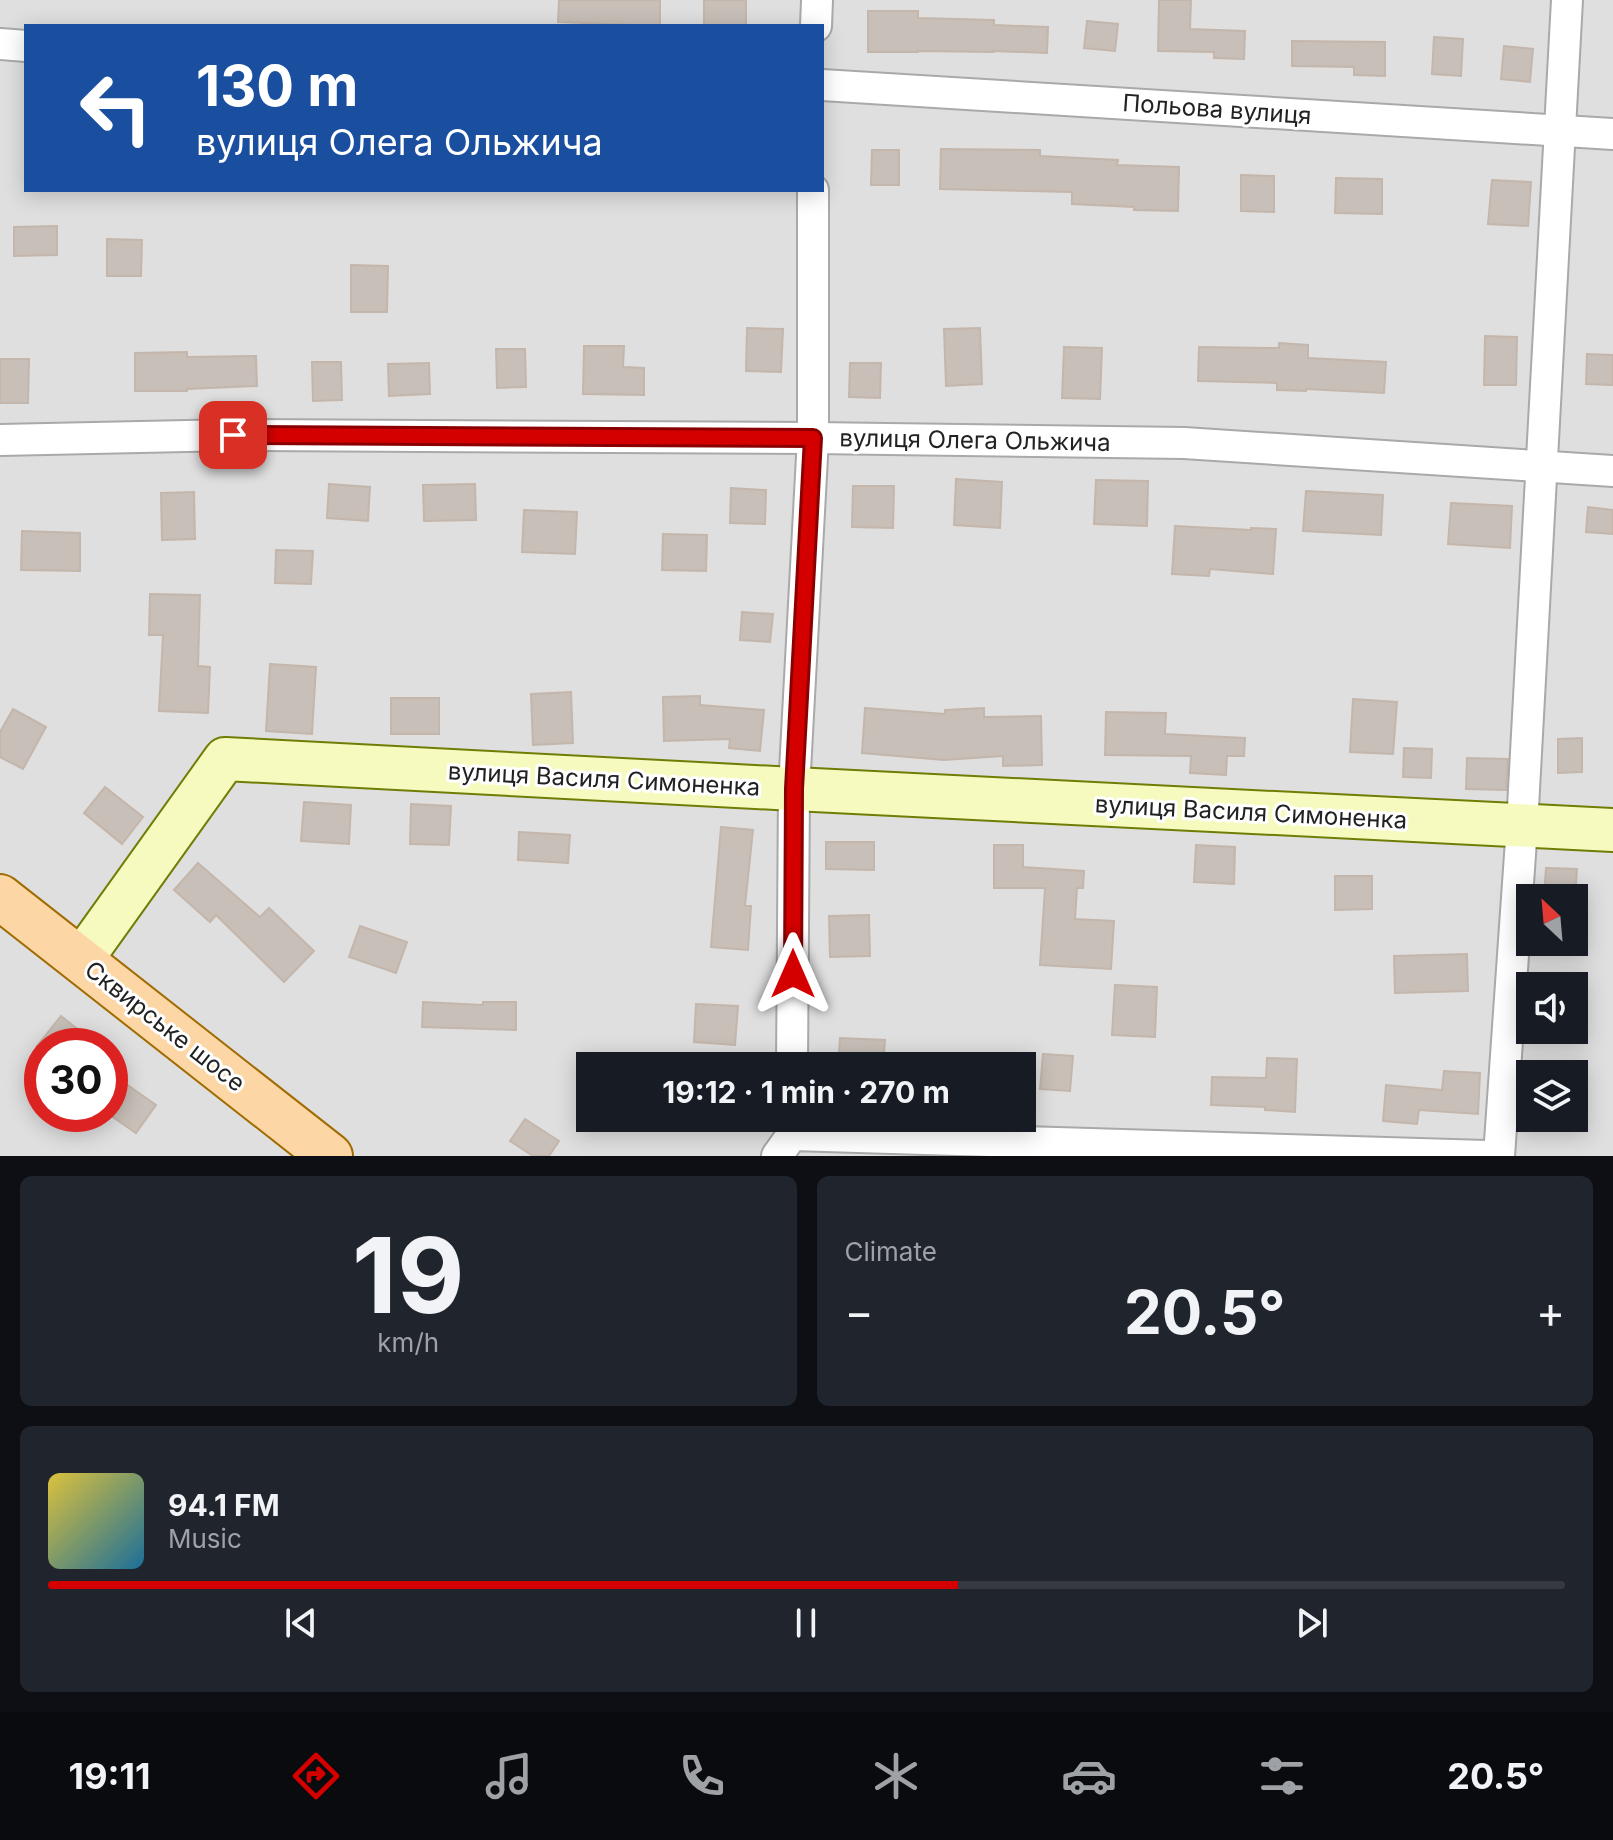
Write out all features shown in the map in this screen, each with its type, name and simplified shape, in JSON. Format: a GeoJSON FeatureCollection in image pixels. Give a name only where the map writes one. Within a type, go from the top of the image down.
{"type":"FeatureCollection","features":[{"type":"Feature","properties":{"kind":"main road","name":"Сквирське шосе"},"geometry":{"type":"LineString","coordinates":[[0,897],[330,1156]]}},
{"type":"Feature","properties":{"kind":"street"},"geometry":{"type":"LineString","coordinates":[[816,24],[817,0]]}},
{"type":"Feature","properties":{"kind":"street"},"geometry":{"type":"LineString","coordinates":[[1499,1156],[1522,826],[1567,0]]}},
{"type":"Feature","properties":{"kind":"street"},"geometry":{"type":"LineString","coordinates":[[0,44],[24,46]]}},
{"type":"Feature","properties":{"kind":"street","name":"Польова вулиця"},"geometry":{"type":"LineString","coordinates":[[824,85],[1613,134]]}},
{"type":"Feature","properties":{"kind":"street"},"geometry":{"type":"LineString","coordinates":[[792,1052],[794,789],[813,438],[813,192]]}},
{"type":"Feature","properties":{"kind":"street","name":"вулиця Олега Ольжича"},"geometry":{"type":"LineString","coordinates":[[0,440],[233,435],[1184,443],[1613,471]]}},
{"type":"Feature","properties":{"kind":"street","name":"вулиця Василя Симоненка"},"geometry":{"type":"LineString","coordinates":[[81,960],[225,759],[1613,830]]}},
{"type":"Feature","properties":{"kind":"street"},"geometry":{"type":"LineString","coordinates":[[787,1136],[1486,1156]]}},
{"type":"Feature","properties":{"kind":"shaded area"},"geometry":{"type":"Polygon","coordinates":[[[0,0],[1613,0],[1613,1156],[0,1156],[0,0]]]}},
{"type":"Feature","properties":{"kind":"building"},"geometry":{"type":"Polygon","coordinates":[[[559,0],[660,0],[660,24],[558,22],[559,0]]]}},
{"type":"Feature","properties":{"kind":"building"},"geometry":{"type":"Polygon","coordinates":[[[704,0],[746,0],[746,24],[704,24],[704,0]]]}},
{"type":"Feature","properties":{"kind":"building"},"geometry":{"type":"Polygon","coordinates":[[[1159,0],[1191,0],[1190,29],[1245,31],[1244,59],[1214,58],[1214,52],[1158,51],[1159,0]]]}},
{"type":"Feature","properties":{"kind":"building"},"geometry":{"type":"Polygon","coordinates":[[[868,11],[918,11],[918,18],[994,20],[994,25],[1048,27],[1047,53],[868,52],[868,11]]]}},
{"type":"Feature","properties":{"kind":"building"},"geometry":{"type":"Polygon","coordinates":[[[1087,21],[1118,24],[1115,51],[1084,48],[1087,21]]]}},
{"type":"Feature","properties":{"kind":"building"},"geometry":{"type":"Polygon","coordinates":[[[1434,37],[1463,39],[1461,76],[1432,74],[1434,37]]]}},
{"type":"Feature","properties":{"kind":"building"},"geometry":{"type":"Polygon","coordinates":[[[1292,41],[1385,42],[1385,76],[1354,75],[1354,67],[1292,66],[1292,41]]]}},
{"type":"Feature","properties":{"kind":"building"},"geometry":{"type":"Polygon","coordinates":[[[1504,46],[1533,49],[1530,82],[1501,79],[1504,46]]]}},
{"type":"Feature","properties":{"kind":"building"},"geometry":{"type":"Polygon","coordinates":[[[941,149],[1040,150],[1040,156],[1118,160],[1117,165],[1179,167],[1178,211],[1072,204],[1072,192],[940,189],[941,149]]]}},
{"type":"Feature","properties":{"kind":"building"},"geometry":{"type":"Polygon","coordinates":[[[872,150],[899,150],[899,185],[871,185],[872,150]]]}},
{"type":"Feature","properties":{"kind":"building"},"geometry":{"type":"Polygon","coordinates":[[[1241,175],[1274,176],[1274,212],[1241,211],[1241,175]]]}},
{"type":"Feature","properties":{"kind":"building"},"geometry":{"type":"Polygon","coordinates":[[[1336,178],[1382,179],[1382,214],[1335,213],[1336,178]]]}},
{"type":"Feature","properties":{"kind":"building"},"geometry":{"type":"Polygon","coordinates":[[[1492,180],[1531,182],[1528,226],[1488,224],[1492,180]]]}},
{"type":"Feature","properties":{"kind":"building"},"geometry":{"type":"Polygon","coordinates":[[[57,226],[57,255],[14,256],[14,227],[57,226]]]}},
{"type":"Feature","properties":{"kind":"building"},"geometry":{"type":"Polygon","coordinates":[[[107,239],[142,240],[141,276],[107,276],[107,239]]]}},
{"type":"Feature","properties":{"kind":"building"},"geometry":{"type":"Polygon","coordinates":[[[351,265],[388,266],[387,312],[351,312],[351,265]]]}},
{"type":"Feature","properties":{"kind":"building"},"geometry":{"type":"Polygon","coordinates":[[[747,328],[783,329],[781,372],[746,371],[747,328]]]}},
{"type":"Feature","properties":{"kind":"building"},"geometry":{"type":"Polygon","coordinates":[[[980,328],[982,384],[946,386],[944,329],[980,328]]]}},
{"type":"Feature","properties":{"kind":"building"},"geometry":{"type":"Polygon","coordinates":[[[1485,336],[1517,337],[1516,385],[1484,385],[1485,336]]]}},
{"type":"Feature","properties":{"kind":"building"},"geometry":{"type":"Polygon","coordinates":[[[1279,343],[1308,345],[1308,358],[1386,362],[1384,393],[1277,390],[1277,383],[1198,381],[1199,347],[1279,348],[1279,343]]]}},
{"type":"Feature","properties":{"kind":"building"},"geometry":{"type":"Polygon","coordinates":[[[584,346],[624,346],[623,367],[644,368],[644,395],[583,394],[584,346]]]}},
{"type":"Feature","properties":{"kind":"building"},"geometry":{"type":"Polygon","coordinates":[[[1064,347],[1102,348],[1100,399],[1062,398],[1064,347]]]}},
{"type":"Feature","properties":{"kind":"building"},"geometry":{"type":"Polygon","coordinates":[[[496,349],[525,349],[526,387],[497,388],[496,349]]]}},
{"type":"Feature","properties":{"kind":"building"},"geometry":{"type":"Polygon","coordinates":[[[187,352],[187,357],[256,356],[257,386],[135,391],[135,353],[187,352]]]}},
{"type":"Feature","properties":{"kind":"building"},"geometry":{"type":"Polygon","coordinates":[[[1587,354],[1613,355],[1613,385],[1586,384],[1587,354]]]}},
{"type":"Feature","properties":{"kind":"building"},"geometry":{"type":"Polygon","coordinates":[[[0,359],[29,359],[28,403],[0,403],[0,359]]]}},
{"type":"Feature","properties":{"kind":"building"},"geometry":{"type":"Polygon","coordinates":[[[312,362],[341,362],[342,400],[313,401],[312,362]]]}},
{"type":"Feature","properties":{"kind":"building"},"geometry":{"type":"Polygon","coordinates":[[[429,363],[430,394],[389,396],[388,364],[429,363]]]}},
{"type":"Feature","properties":{"kind":"building"},"geometry":{"type":"Polygon","coordinates":[[[850,363],[881,363],[880,398],[849,397],[850,363]]]}},
{"type":"Feature","properties":{"kind":"building"},"geometry":{"type":"Polygon","coordinates":[[[956,479],[1002,482],[1000,528],[954,525],[956,479]]]}},
{"type":"Feature","properties":{"kind":"building"},"geometry":{"type":"Polygon","coordinates":[[[1096,480],[1148,481],[1147,526],[1094,524],[1096,480]]]}},
{"type":"Feature","properties":{"kind":"building"},"geometry":{"type":"Polygon","coordinates":[[[329,484],[370,487],[368,521],[327,518],[329,484]]]}},
{"type":"Feature","properties":{"kind":"building"},"geometry":{"type":"Polygon","coordinates":[[[475,484],[476,520],[424,521],[423,485],[475,484]]]}},
{"type":"Feature","properties":{"kind":"building"},"geometry":{"type":"Polygon","coordinates":[[[853,486],[894,486],[893,528],[852,527],[853,486]]]}},
{"type":"Feature","properties":{"kind":"building"},"geometry":{"type":"Polygon","coordinates":[[[731,488],[766,490],[765,524],[730,523],[731,488]]]}},
{"type":"Feature","properties":{"kind":"building"},"geometry":{"type":"Polygon","coordinates":[[[1306,491],[1383,495],[1381,535],[1303,531],[1306,491]]]}},
{"type":"Feature","properties":{"kind":"building"},"geometry":{"type":"Polygon","coordinates":[[[194,492],[195,539],[162,540],[161,493],[194,492]]]}},
{"type":"Feature","properties":{"kind":"building"},"geometry":{"type":"Polygon","coordinates":[[[1451,503],[1512,506],[1510,548],[1448,544],[1451,503]]]}},
{"type":"Feature","properties":{"kind":"building"},"geometry":{"type":"Polygon","coordinates":[[[1588,507],[1613,510],[1613,534],[1586,532],[1588,507]]]}},
{"type":"Feature","properties":{"kind":"building"},"geometry":{"type":"Polygon","coordinates":[[[524,510],[577,512],[575,554],[522,552],[524,510]]]}},
{"type":"Feature","properties":{"kind":"building"},"geometry":{"type":"Polygon","coordinates":[[[1175,526],[1276,529],[1273,574],[1210,569],[1209,576],[1172,574],[1175,526]]]}},
{"type":"Feature","properties":{"kind":"building"},"geometry":{"type":"Polygon","coordinates":[[[22,531],[80,533],[80,571],[21,570],[22,531]]]}},
{"type":"Feature","properties":{"kind":"building"},"geometry":{"type":"Polygon","coordinates":[[[663,534],[707,535],[706,571],[662,570],[663,534]]]}},
{"type":"Feature","properties":{"kind":"building"},"geometry":{"type":"Polygon","coordinates":[[[276,550],[313,551],[311,584],[275,583],[276,550]]]}},
{"type":"Feature","properties":{"kind":"building"},"geometry":{"type":"Polygon","coordinates":[[[150,594],[200,595],[198,666],[210,667],[208,713],[159,711],[163,635],[149,635],[150,594]]]}},
{"type":"Feature","properties":{"kind":"building"},"geometry":{"type":"Polygon","coordinates":[[[742,612],[773,614],[770,642],[740,640],[742,612]]]}},
{"type":"Feature","properties":{"kind":"building"},"geometry":{"type":"Polygon","coordinates":[[[270,664],[316,667],[312,734],[266,731],[270,664]]]}},
{"type":"Feature","properties":{"kind":"building"},"geometry":{"type":"Polygon","coordinates":[[[571,692],[573,743],[533,745],[531,694],[571,692]]]}},
{"type":"Feature","properties":{"kind":"building"},"geometry":{"type":"Polygon","coordinates":[[[700,696],[700,705],[764,710],[760,751],[729,748],[730,739],[664,741],[663,697],[700,696]]]}},
{"type":"Feature","properties":{"kind":"building"},"geometry":{"type":"Polygon","coordinates":[[[391,698],[439,698],[439,734],[391,734],[391,698]]]}},
{"type":"Feature","properties":{"kind":"building"},"geometry":{"type":"Polygon","coordinates":[[[1353,699],[1397,702],[1393,754],[1350,752],[1353,699]]]}},
{"type":"Feature","properties":{"kind":"building"},"geometry":{"type":"Polygon","coordinates":[[[865,708],[945,714],[945,710],[984,708],[984,717],[1041,716],[1042,765],[1003,766],[1003,756],[944,760],[862,753],[865,708]]]}},
{"type":"Feature","properties":{"kind":"building"},"geometry":{"type":"Polygon","coordinates":[[[13,709],[46,727],[23,769],[0,757],[0,732],[13,709]]]}},
{"type":"Feature","properties":{"kind":"building"},"geometry":{"type":"Polygon","coordinates":[[[1106,712],[1166,713],[1165,734],[1245,738],[1244,756],[1227,756],[1226,775],[1190,773],[1191,756],[1105,755],[1106,712]]]}},
{"type":"Feature","properties":{"kind":"building"},"geometry":{"type":"Polygon","coordinates":[[[1582,738],[1582,772],[1558,773],[1558,739],[1582,738]]]}},
{"type":"Feature","properties":{"kind":"building"},"geometry":{"type":"Polygon","coordinates":[[[1404,748],[1432,749],[1431,778],[1403,777],[1404,748]]]}},
{"type":"Feature","properties":{"kind":"building"},"geometry":{"type":"Polygon","coordinates":[[[1467,758],[1508,759],[1506,790],[1466,789],[1467,758]]]}},
{"type":"Feature","properties":{"kind":"building"},"geometry":{"type":"Polygon","coordinates":[[[105,787],[143,817],[122,844],[84,813],[105,787]]]}},
{"type":"Feature","properties":{"kind":"building"},"geometry":{"type":"Polygon","coordinates":[[[304,802],[351,805],[349,844],[301,841],[304,802]]]}},
{"type":"Feature","properties":{"kind":"building"},"geometry":{"type":"Polygon","coordinates":[[[411,804],[451,806],[449,845],[410,844],[411,804]]]}},
{"type":"Feature","properties":{"kind":"building"},"geometry":{"type":"Polygon","coordinates":[[[721,827],[753,830],[745,906],[751,906],[748,950],[711,947],[721,827]]]}},
{"type":"Feature","properties":{"kind":"building"},"geometry":{"type":"Polygon","coordinates":[[[519,832],[570,835],[568,863],[518,860],[519,832]]]}},
{"type":"Feature","properties":{"kind":"building"},"geometry":{"type":"Polygon","coordinates":[[[826,842],[874,842],[874,870],[826,869],[826,842]]]}},
{"type":"Feature","properties":{"kind":"building"},"geometry":{"type":"Polygon","coordinates":[[[994,845],[1023,845],[1023,867],[1084,871],[1083,888],[1077,888],[1075,919],[1114,921],[1111,969],[1040,965],[1045,888],[994,888],[994,845]]]}},
{"type":"Feature","properties":{"kind":"building"},"geometry":{"type":"Polygon","coordinates":[[[1196,845],[1235,847],[1234,884],[1194,882],[1196,845]]]}},
{"type":"Feature","properties":{"kind":"building"},"geometry":{"type":"Polygon","coordinates":[[[198,863],[260,917],[269,908],[314,951],[284,982],[216,915],[210,922],[174,890],[198,863]]]}},
{"type":"Feature","properties":{"kind":"building"},"geometry":{"type":"Polygon","coordinates":[[[1546,868],[1577,869],[1576,884],[1545,884],[1546,868]]]}},
{"type":"Feature","properties":{"kind":"building"},"geometry":{"type":"Polygon","coordinates":[[[1335,876],[1372,876],[1372,909],[1335,910],[1335,876]]]}},
{"type":"Feature","properties":{"kind":"building"},"geometry":{"type":"Polygon","coordinates":[[[869,915],[870,956],[830,957],[829,916],[869,915]]]}},
{"type":"Feature","properties":{"kind":"building"},"geometry":{"type":"Polygon","coordinates":[[[360,926],[407,942],[396,973],[349,957],[360,926]]]}},
{"type":"Feature","properties":{"kind":"building"},"geometry":{"type":"Polygon","coordinates":[[[1467,954],[1468,991],[1395,993],[1394,956],[1467,954]]]}},
{"type":"Feature","properties":{"kind":"building"},"geometry":{"type":"Polygon","coordinates":[[[1115,985],[1157,987],[1155,1037],[1112,1035],[1115,985]]]}},
{"type":"Feature","properties":{"kind":"building"},"geometry":{"type":"Polygon","coordinates":[[[423,1002],[483,1005],[483,1002],[516,1002],[516,1030],[422,1027],[423,1002]]]}},
{"type":"Feature","properties":{"kind":"building"},"geometry":{"type":"Polygon","coordinates":[[[696,1004],[738,1006],[735,1045],[694,1042],[696,1004]]]}},
{"type":"Feature","properties":{"kind":"building"},"geometry":{"type":"Polygon","coordinates":[[[61,1016],[76,1028],[51,1028],[61,1016]]]}},
{"type":"Feature","properties":{"kind":"building"},"geometry":{"type":"Polygon","coordinates":[[[840,1038],[885,1040],[884,1052],[839,1052],[840,1038]]]}},
{"type":"Feature","properties":{"kind":"building"},"geometry":{"type":"Polygon","coordinates":[[[1043,1054],[1073,1056],[1070,1091],[1040,1089],[1043,1054]]]}},
{"type":"Feature","properties":{"kind":"building"},"geometry":{"type":"Polygon","coordinates":[[[1267,1058],[1297,1059],[1295,1112],[1265,1110],[1265,1107],[1211,1105],[1212,1077],[1266,1078],[1267,1058]]]}},
{"type":"Feature","properties":{"kind":"building"},"geometry":{"type":"Polygon","coordinates":[[[1444,1071],[1480,1073],[1478,1114],[1419,1110],[1417,1124],[1383,1121],[1386,1085],[1442,1090],[1444,1071]]]}},
{"type":"Feature","properties":{"kind":"building"},"geometry":{"type":"Polygon","coordinates":[[[128,1085],[156,1105],[136,1133],[128,1127],[128,1085]]]}},
{"type":"Feature","properties":{"kind":"building"},"geometry":{"type":"Polygon","coordinates":[[[525,1119],[559,1141],[549,1156],[533,1156],[510,1141],[525,1119]]]}},
{"type":"Feature","properties":{"kind":"route"},"geometry":{"type":"LineString","coordinates":[[233,435],[813,438],[794,789],[793,974]]}}]}
